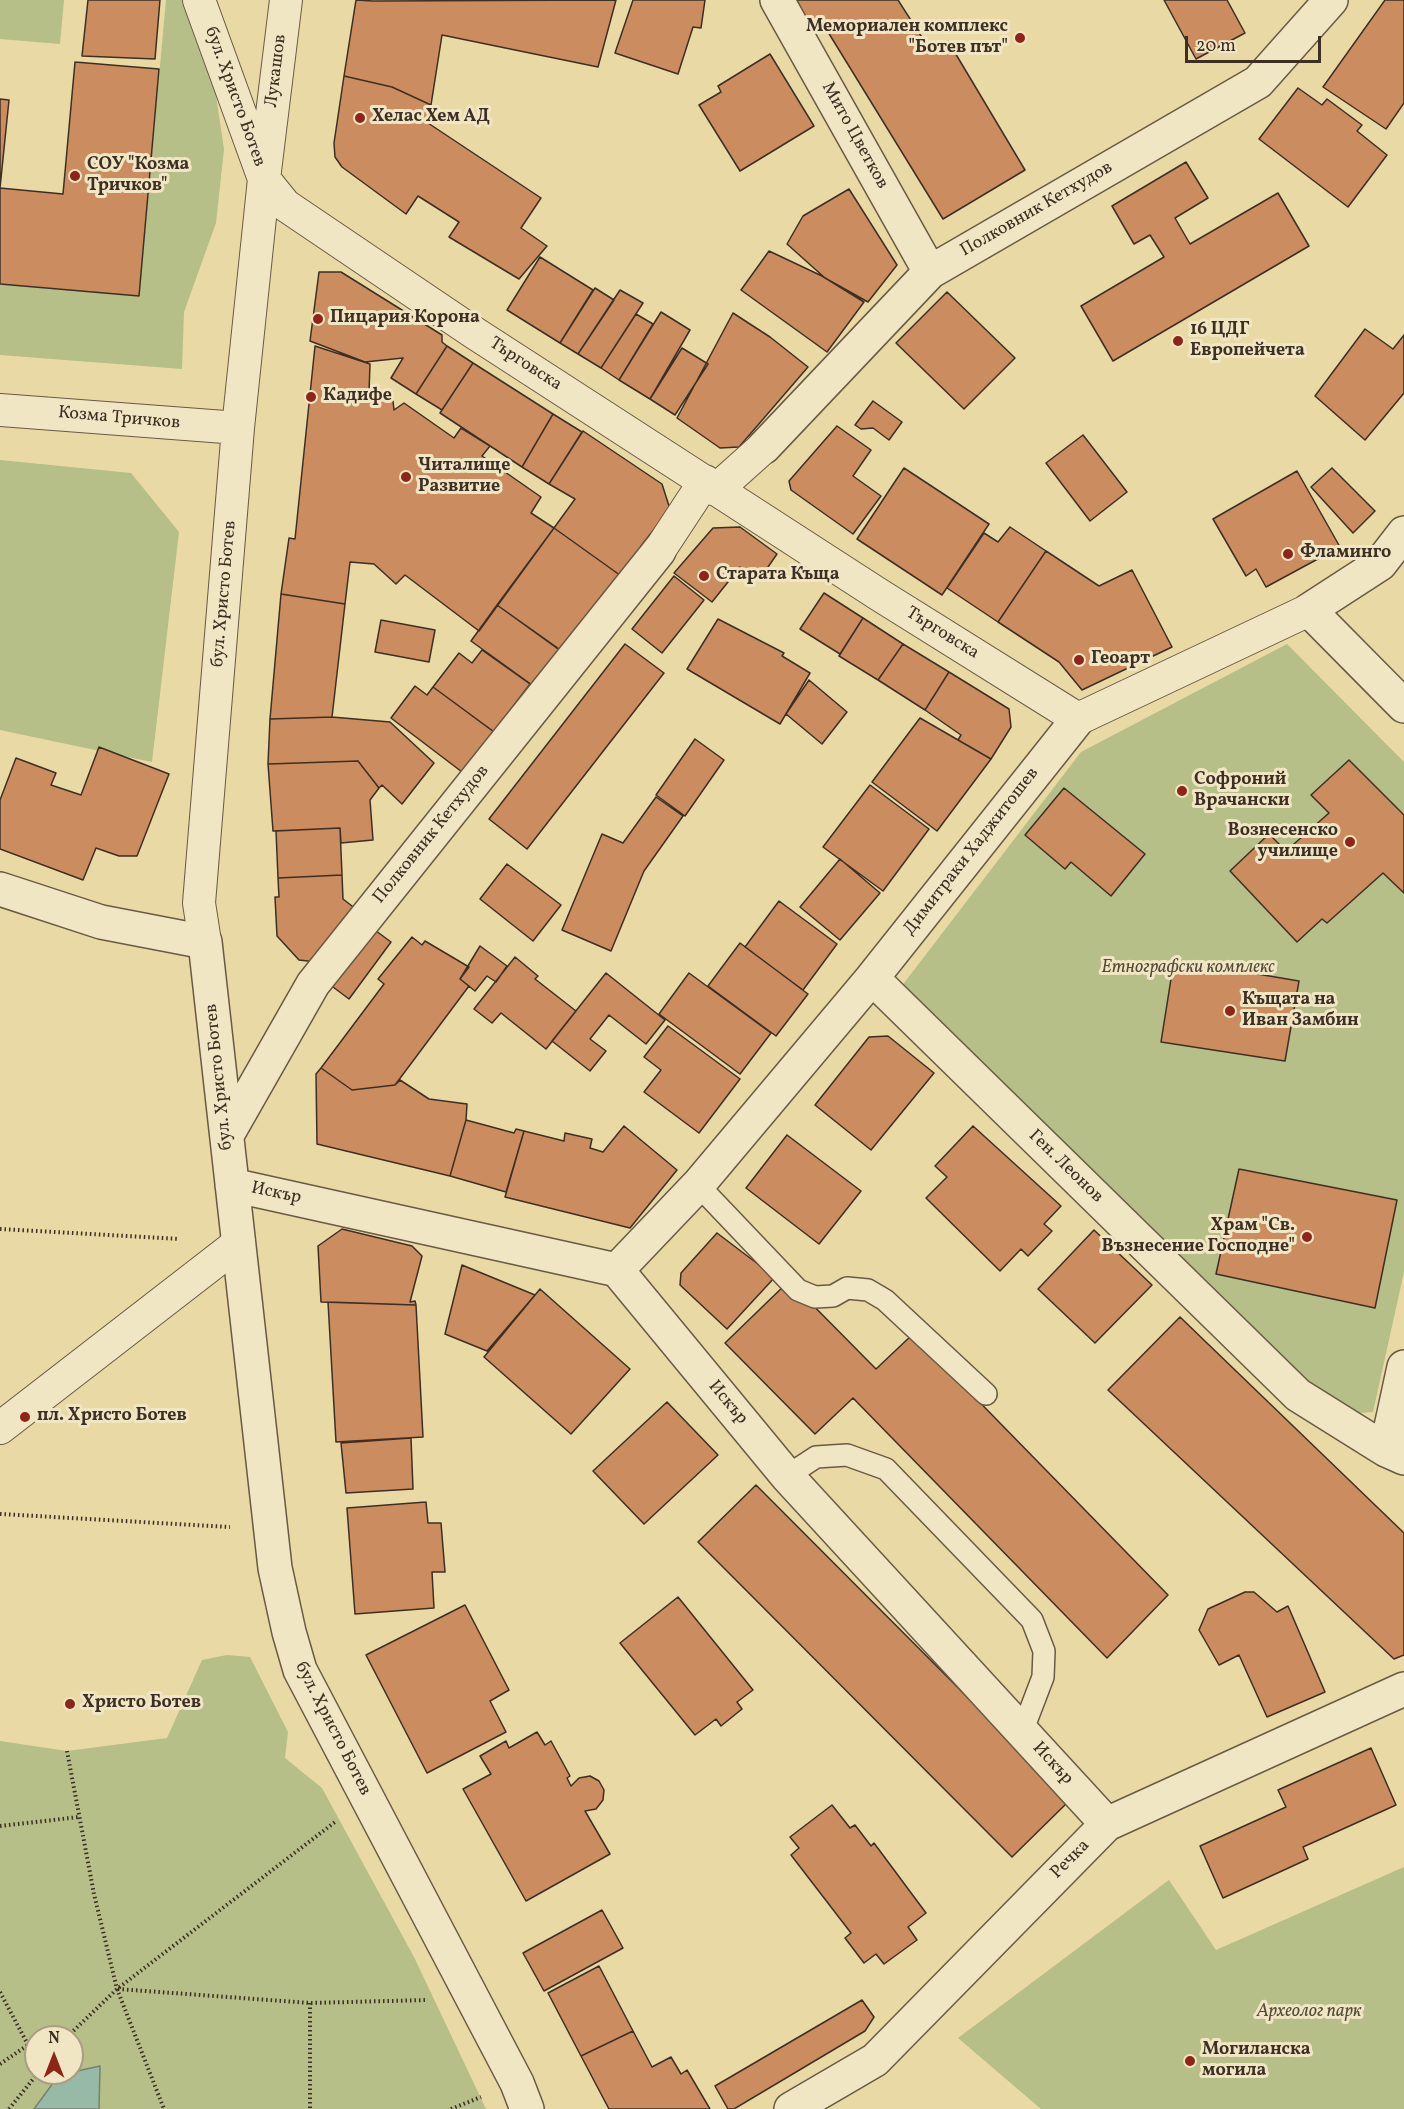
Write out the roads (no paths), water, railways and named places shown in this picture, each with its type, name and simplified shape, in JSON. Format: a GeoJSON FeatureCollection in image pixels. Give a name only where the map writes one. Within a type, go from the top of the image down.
{"type":"FeatureCollection","features":[{"type":"Feature","properties":{"kind":"street","name":"бул. Христо Ботев"},"geometry":{"type":"LineString","coordinates":[[199,0],[264,179],[238,428],[199,903],[281,1600],[300,1670],[522,2096]]}},
{"type":"Feature","properties":{"kind":"street","name":"Лукашов"},"geometry":{"type":"LineString","coordinates":[[264,179],[286,0]]}},
{"type":"Feature","properties":{"kind":"street","name":"Мито Цветков"},"geometry":{"type":"LineString","coordinates":[[777,0],[930,272]]}},
{"type":"Feature","properties":{"kind":"street","name":"Полковник Кетхудов"},"geometry":{"type":"LineString","coordinates":[[764,447],[930,272],[1257,82],[1331,0]]}},
{"type":"Feature","properties":{"kind":"street","name":"Търговска"},"geometry":{"type":"LineString","coordinates":[[264,179],[285,205],[473,332],[1078,719]]}},
{"type":"Feature","properties":{"kind":"street","name":"Козма Тричков"},"geometry":{"type":"LineString","coordinates":[[0,410],[238,428]]}},
{"type":"Feature","properties":{"kind":"street"},"geometry":{"type":"LineString","coordinates":[[659,551],[710,485],[764,447]]}},
{"type":"Feature","properties":{"kind":"street","name":"Димитраки Хаджитошев"},"geometry":{"type":"LineString","coordinates":[[617,1270],[698,1185],[872,978],[1078,719],[1309,610],[1380,564],[1404,533]]}},
{"type":"Feature","properties":{"kind":"street","name":"Полковник Кетхудов"},"geometry":{"type":"LineString","coordinates":[[227,1135],[313,984],[659,551]]}},
{"type":"Feature","properties":{"kind":"street"},"geometry":{"type":"LineString","coordinates":[[1309,610],[1404,706]]}},
{"type":"Feature","properties":{"kind":"street"},"geometry":{"type":"LineString","coordinates":[[0,889],[101,922],[205,942]]}},
{"type":"Feature","properties":{"kind":"street","name":"Ген. Леонов"},"geometry":{"type":"LineString","coordinates":[[872,978],[1298,1395],[1395,1454]]}},
{"type":"Feature","properties":{"kind":"street","name":"Искър"},"geometry":{"type":"LineString","coordinates":[[232,1185],[617,1270],[787,1476],[1107,1824]]}},
{"type":"Feature","properties":{"kind":"street"},"geometry":{"type":"LineString","coordinates":[[0,1428],[239,1243]]}},
{"type":"Feature","properties":{"kind":"street"},"geometry":{"type":"LineString","coordinates":[[1395,1454],[1404,1367]]}},
{"type":"Feature","properties":{"kind":"street","name":"Речка"},"geometry":{"type":"LineString","coordinates":[[791,2109],[875,2060],[1107,1824],[1404,1689]]}},
{"type":"Feature","properties":{"kind":"lane"},"geometry":{"type":"LineString","coordinates":[[698,1185],[798,1290],[815,1297],[833,1296],[847,1288],[868,1290],[885,1300],[986,1394]]}},
{"type":"Feature","properties":{"kind":"lane"},"geometry":{"type":"LineString","coordinates":[[787,1476],[816,1457],[847,1455],[886,1469],[1032,1620],[1044,1651],[1043,1677],[1022,1732]]}},
{"type":"Feature","properties":{"kind":"place","name":"Мемориален комплекс \"Ботев път\""},"geometry":{"type":"Point","coordinates":[1020,38]}},
{"type":"Feature","properties":{"kind":"place","name":"Хелас Хем АД"},"geometry":{"type":"Point","coordinates":[360,118]}},
{"type":"Feature","properties":{"kind":"place","name":"СОУ \"Козма Тричков\""},"geometry":{"type":"Point","coordinates":[75,176]}},
{"type":"Feature","properties":{"kind":"place","name":"Пицария Корона"},"geometry":{"type":"Point","coordinates":[318,319]}},
{"type":"Feature","properties":{"kind":"place","name":"16 ЦДГ Европейчета"},"geometry":{"type":"Point","coordinates":[1178,341]}},
{"type":"Feature","properties":{"kind":"place","name":"Кадифе"},"geometry":{"type":"Point","coordinates":[311,397]}},
{"type":"Feature","properties":{"kind":"place","name":"Читалище Развитие"},"geometry":{"type":"Point","coordinates":[406,477]}},
{"type":"Feature","properties":{"kind":"place","name":"Фламинго"},"geometry":{"type":"Point","coordinates":[1288,554]}},
{"type":"Feature","properties":{"kind":"place","name":"Старата Къща"},"geometry":{"type":"Point","coordinates":[704,576]}},
{"type":"Feature","properties":{"kind":"place","name":"Геоарт"},"geometry":{"type":"Point","coordinates":[1079,660]}},
{"type":"Feature","properties":{"kind":"place","name":"Софроний Врачански"},"geometry":{"type":"Point","coordinates":[1182,791]}},
{"type":"Feature","properties":{"kind":"place","name":"Вознесенско училище"},"geometry":{"type":"Point","coordinates":[1350,842]}},
{"type":"Feature","properties":{"kind":"place","name":"Къщата на Иван Замбин"},"geometry":{"type":"Point","coordinates":[1230,1011]}},
{"type":"Feature","properties":{"kind":"place","name":"Храм \"Св. Възнесение Господне\""},"geometry":{"type":"Point","coordinates":[1307,1237]}},
{"type":"Feature","properties":{"kind":"place","name":"пл. Христо Ботев"},"geometry":{"type":"Point","coordinates":[25,1417]}},
{"type":"Feature","properties":{"kind":"place","name":"Христо Ботев"},"geometry":{"type":"Point","coordinates":[70,1704]}},
{"type":"Feature","properties":{"kind":"place","name":"Могиланска могила"},"geometry":{"type":"Point","coordinates":[1190,2061]}},
{"type":"Feature","properties":{"kind":"park label","name":"Етнографски комплекс"},"geometry":{"type":"Point","coordinates":[1188,969]}},
{"type":"Feature","properties":{"kind":"park label","name":"Археолог парк"},"geometry":{"type":"Point","coordinates":[1309,2013]}}]}
